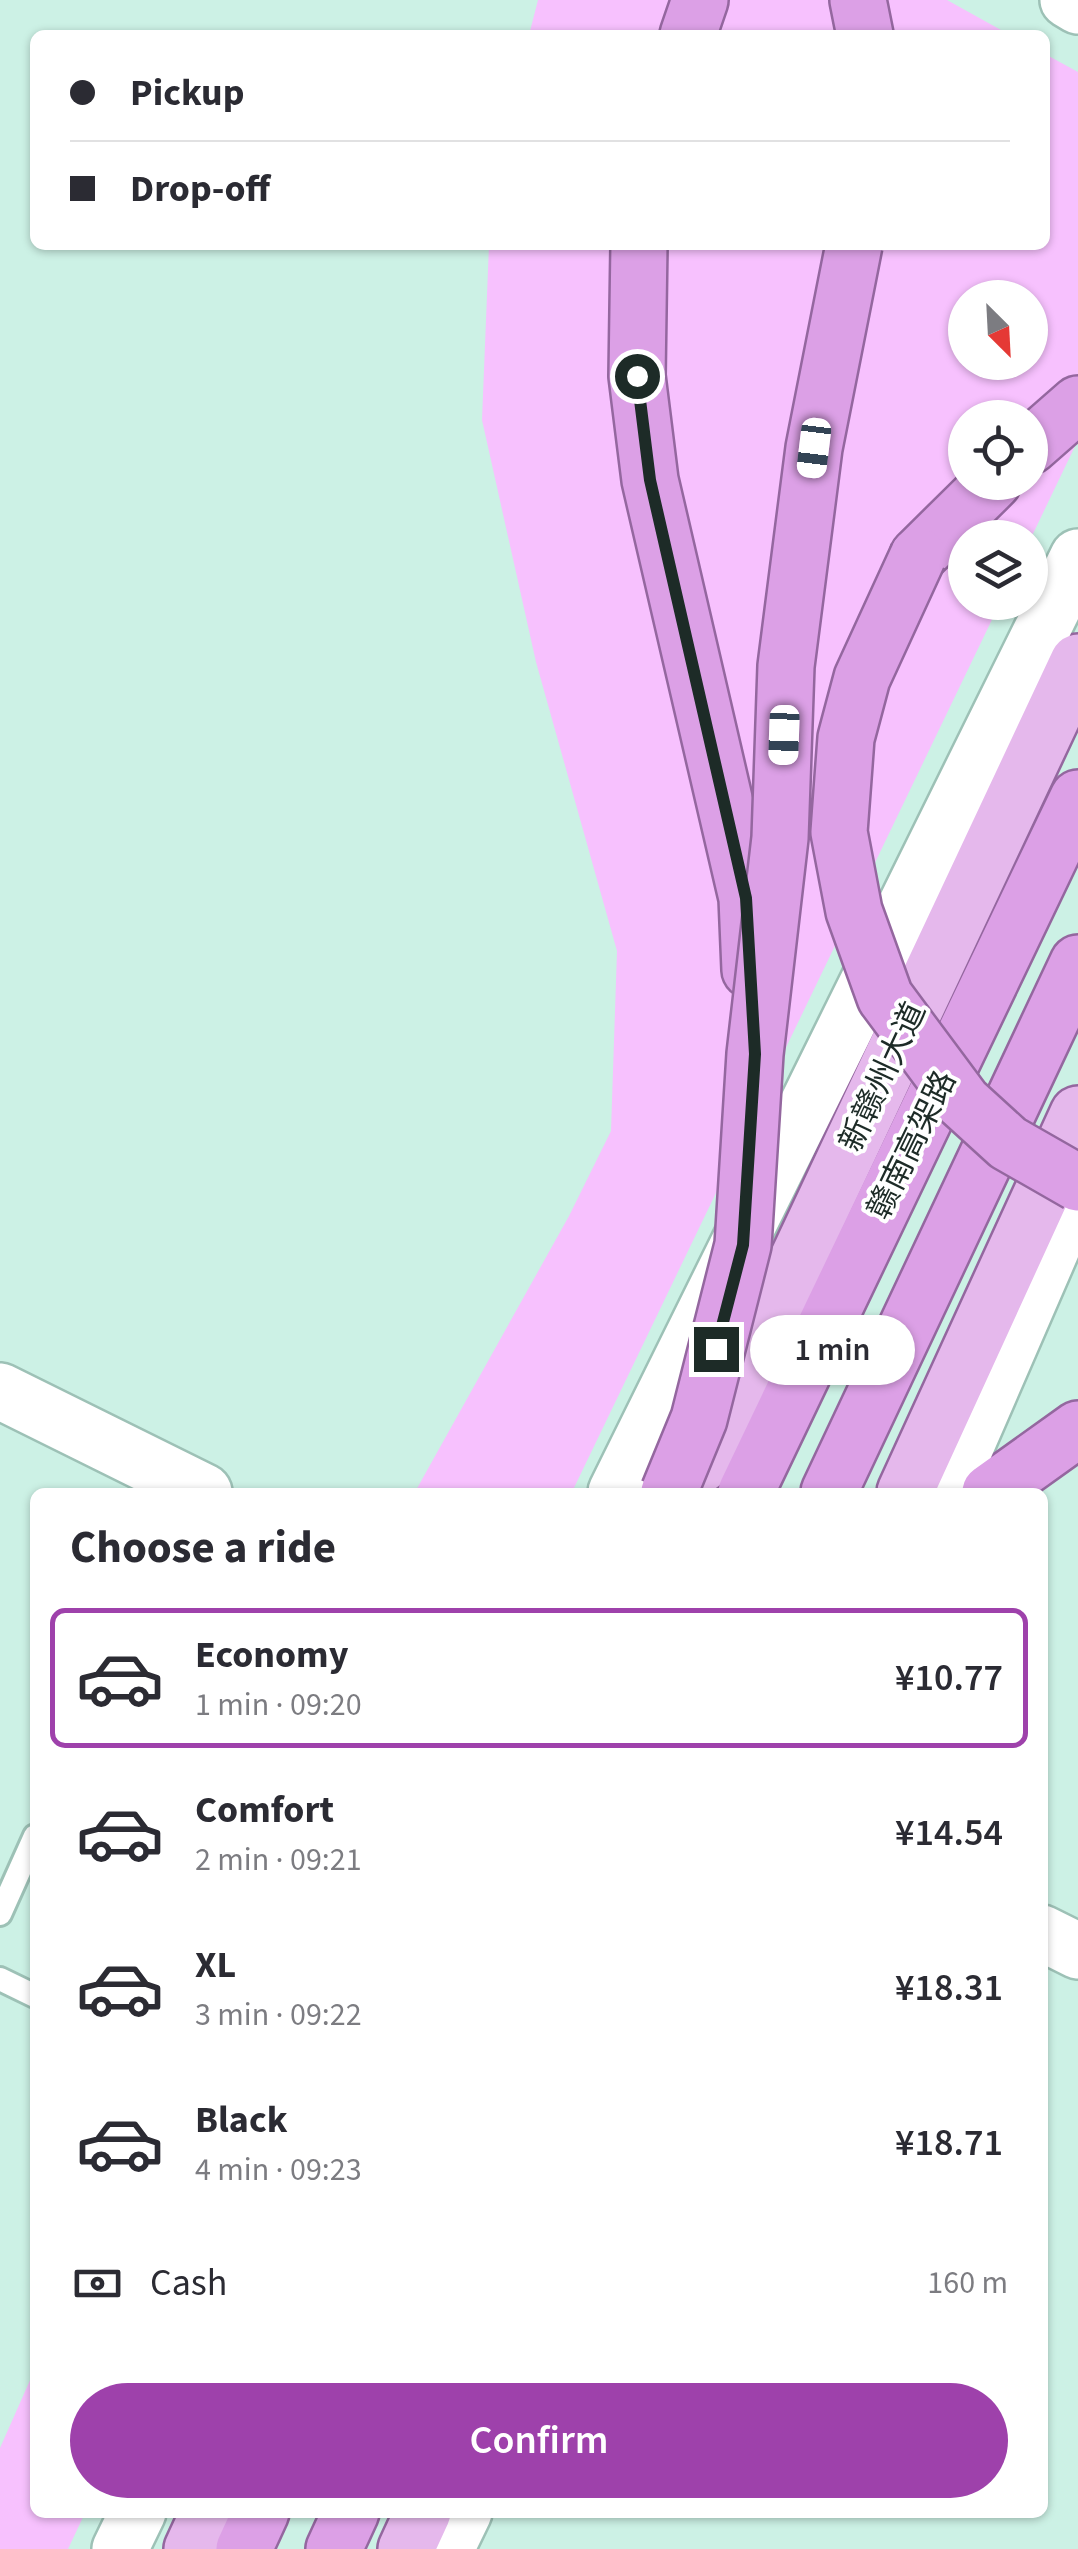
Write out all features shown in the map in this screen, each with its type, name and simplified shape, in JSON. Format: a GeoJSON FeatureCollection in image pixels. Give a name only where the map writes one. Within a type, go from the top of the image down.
{"type":"FeatureCollection","features":[{"type":"Feature","properties":{"kind":"highway"},"geometry":{"type":"LineString","coordinates":[[690,30],[700,0]]}},
{"type":"Feature","properties":{"kind":"highway"},"geometry":{"type":"LineString","coordinates":[[858,0],[865,30]]}},
{"type":"Feature","properties":{"kind":"highway"},"geometry":{"type":"LineString","coordinates":[[640,250],[637,376],[650,480],[746,898],[755,1054]]}},
{"type":"Feature","properties":{"kind":"highway"},"geometry":{"type":"LineString","coordinates":[[671,1488],[699,1419],[743,1245],[755,1054],[780,838],[786,666],[814,448],[853,250]]}},
{"type":"Feature","properties":{"kind":"highway"},"geometry":{"type":"LineString","coordinates":[[1048,430],[1078,404]]}},
{"type":"Feature","properties":{"kind":"highway"},"geometry":{"type":"LineString","coordinates":[[975,500],[918,556],[862,678],[846,738],[839,832],[854,911],[885,998],[963,1102],[1008,1143],[1078,1185]]}},
{"type":"Feature","properties":{"kind":"highway","name":"赣南高架路"},"geometry":{"type":"LineString","coordinates":[[748,1488],[1078,798]]}},
{"type":"Feature","properties":{"kind":"highway"},"geometry":{"type":"LineString","coordinates":[[832,1488],[1078,963]]}},
{"type":"Feature","properties":{"kind":"highway"},"geometry":{"type":"LineString","coordinates":[[995,1488],[1076,1429]]}},
{"type":"Feature","properties":{"kind":"highway"},"geometry":{"type":"LineString","coordinates":[[244,2549],[257,2518]]}},
{"type":"Feature","properties":{"kind":"highway"},"geometry":{"type":"LineString","coordinates":[[334,2549],[348,2518]]}},
{"type":"Feature","properties":{"kind":"main road","name":"新赣州大道"},"geometry":{"type":"LineString","coordinates":[[690,1488],[1078,662]]}},
{"type":"Feature","properties":{"kind":"main road"},"geometry":{"type":"LineString","coordinates":[[908,1488],[1078,1114]]}},
{"type":"Feature","properties":{"kind":"main road"},"geometry":{"type":"LineString","coordinates":[[192,2549],[206,2518]]}},
{"type":"Feature","properties":{"kind":"main road"},"geometry":{"type":"LineString","coordinates":[[406,2549],[420,2518]]}},
{"type":"Feature","properties":{"kind":"street"},"geometry":{"type":"LineString","coordinates":[[1068,0],[1078,6]]}},
{"type":"Feature","properties":{"kind":"street"},"geometry":{"type":"LineString","coordinates":[[618,1488],[1078,556]]}},
{"type":"Feature","properties":{"kind":"street"},"geometry":{"type":"LineString","coordinates":[[948,1488],[1078,1185]]}},
{"type":"Feature","properties":{"kind":"street"},"geometry":{"type":"LineString","coordinates":[[0,1390],[190,1488]]}},
{"type":"Feature","properties":{"kind":"street"},"geometry":{"type":"LineString","coordinates":[[1048,1936],[1078,1951]]}},
{"type":"Feature","properties":{"kind":"street"},"geometry":{"type":"LineString","coordinates":[[120,2549],[135,2518]]}},
{"type":"Feature","properties":{"kind":"street"},"geometry":{"type":"LineString","coordinates":[[446,2549],[461,2518]]}},
{"type":"Feature","properties":{"kind":"lane"},"geometry":{"type":"LineString","coordinates":[[0,1914],[30,1847]]}},
{"type":"Feature","properties":{"kind":"lane"},"geometry":{"type":"LineString","coordinates":[[0,1979],[30,1994]]}},
{"type":"Feature","properties":{"kind":"shaded area"},"geometry":{"type":"Polygon","coordinates":[[[538,0],[947,0],[1001,30],[530,30],[538,0]]]}},
{"type":"Feature","properties":{"kind":"shaded area"},"geometry":{"type":"Polygon","coordinates":[[[1050,57],[1078,72],[1078,440],[1040,520],[948,520],[948,620],[992,620],[574,1488],[417,1488],[569,1216],[611,1131],[617,951],[536,662],[482,420],[489,250],[1050,250],[1050,57]]]}},
{"type":"Feature","properties":{"kind":"shaded area"},"geometry":{"type":"Polygon","coordinates":[[[30,2380],[30,2518],[83,2518],[68,2549],[0,2549],[0,2448],[30,2380]]]}},
{"type":"Feature","properties":{"kind":"route"},"geometry":{"type":"LineString","coordinates":[[637,376],[650,480],[746,898],[755,1054],[743,1245],[716,1349]]}}]}
